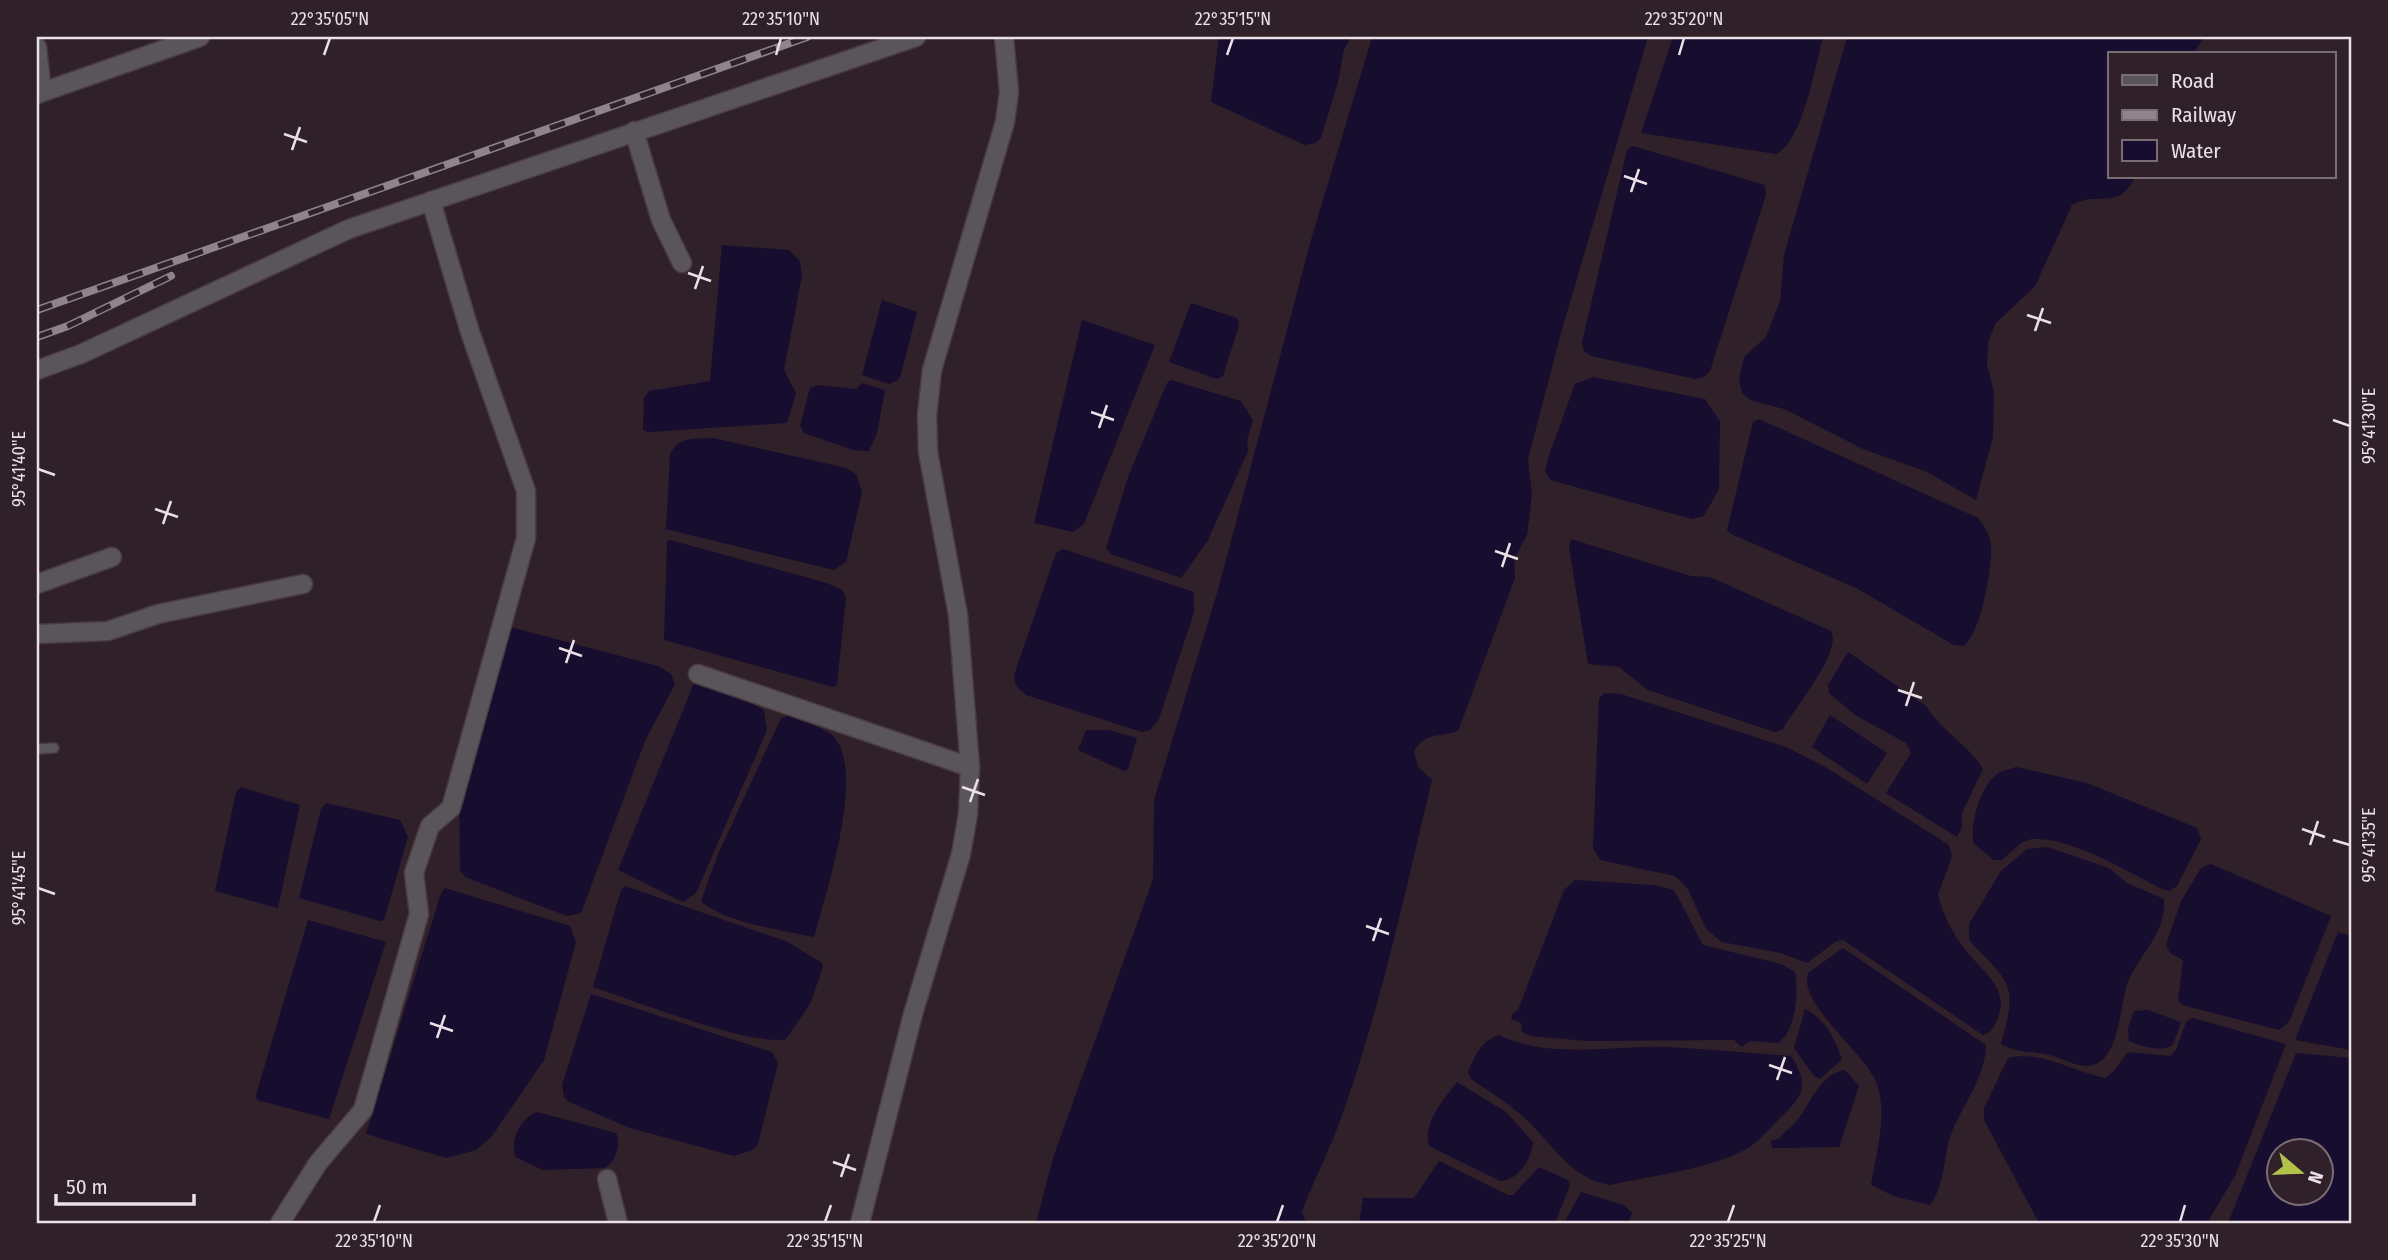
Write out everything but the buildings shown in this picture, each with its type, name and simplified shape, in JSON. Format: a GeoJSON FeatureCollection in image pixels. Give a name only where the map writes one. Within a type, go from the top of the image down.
{"type":"FeatureCollection","features":[{"type":"Feature","properties":{"kind":"street"},"geometry":{"type":"LineString","coordinates":[[37,47],[40,93],[200,37]]}},
{"type":"Feature","properties":{"kind":"street"},"geometry":{"type":"LineString","coordinates":[[37,370],[81,354],[349,229],[916,37]]}},
{"type":"Feature","properties":{"kind":"street"},"geometry":{"type":"LineString","coordinates":[[859,1223],[913,1014],[961,854],[968,814],[970,767],[958,615],[928,452],[927,415],[932,370],[1005,122],[1009,92],[1004,37]]}},
{"type":"Feature","properties":{"kind":"street"},"geometry":{"type":"LineString","coordinates":[[635,131],[660,220],[682,263]]}},
{"type":"Feature","properties":{"kind":"street"},"geometry":{"type":"LineString","coordinates":[[280,1223],[318,1164],[363,1110],[419,914],[414,873],[430,826],[451,808],[526,538],[526,491],[470,332],[431,201]]}},
{"type":"Feature","properties":{"kind":"street"},"geometry":{"type":"LineString","coordinates":[[37,584],[111,556]]}},
{"type":"Feature","properties":{"kind":"street"},"geometry":{"type":"LineString","coordinates":[[37,634],[108,631],[158,614],[303,584]]}},
{"type":"Feature","properties":{"kind":"street"},"geometry":{"type":"LineString","coordinates":[[698,674],[970,767]]}},
{"type":"Feature","properties":{"kind":"street"},"geometry":{"type":"LineString","coordinates":[[607,1180],[618,1223]]}},
{"type":"Feature","properties":{"kind":"lane"},"geometry":{"type":"LineString","coordinates":[[37,749],[54,748]]}},
{"type":"Feature","properties":{"kind":"water"},"geometry":{"type":"Polygon","coordinates":[[[1219,37],[1355,37],[1350,39],[1344,50],[1338,82],[1321,138],[1315,143],[1305,145],[1211,102],[1219,37]]]}},
{"type":"Feature","properties":{"kind":"water"},"geometry":{"type":"Polygon","coordinates":[[[1372,37],[1648,37],[1561,333],[1528,459],[1532,494],[1527,535],[1514,559],[1515,578],[1458,731],[1423,740],[1414,751],[1418,767],[1432,780],[1366,1043],[1337,1129],[1302,1212],[1306,1223],[1036,1223],[1053,1158],[1153,879],[1154,800],[1218,590],[1311,240],[1372,37]]]}},
{"type":"Feature","properties":{"kind":"water"},"geometry":{"type":"Polygon","coordinates":[[[1673,37],[1823,37],[1807,102],[1794,135],[1785,147],[1776,154],[1641,133],[1673,37]]]}},
{"type":"Feature","properties":{"kind":"water"},"geometry":{"type":"Polygon","coordinates":[[[1847,37],[2204,37],[2194,52],[2108,52],[2108,178],[2134,178],[2122,194],[2072,205],[2035,286],[1995,324],[1988,343],[1987,364],[1994,393],[1993,437],[1976,500],[1927,472],[1863,449],[1784,409],[1750,400],[1742,393],[1739,380],[1744,357],[1766,337],[1780,301],[1784,255],[1847,37]]]}},
{"type":"Feature","properties":{"kind":"water"},"geometry":{"type":"Polygon","coordinates":[[[1633,146],[1765,185],[1766,195],[1710,371],[1704,377],[1695,379],[1591,356],[1584,351],[1582,342],[1627,150],[1633,146]]]}},
{"type":"Feature","properties":{"kind":"water"},"geometry":{"type":"Polygon","coordinates":[[[722,245],[789,250],[800,261],[802,275],[784,370],[796,393],[787,423],[648,432],[643,430],[644,398],[649,391],[710,381],[722,245]]]}},
{"type":"Feature","properties":{"kind":"water"},"geometry":{"type":"Polygon","coordinates":[[[882,300],[917,312],[901,374],[898,380],[889,384],[862,375],[882,300]]]}},
{"type":"Feature","properties":{"kind":"water"},"geometry":{"type":"Polygon","coordinates":[[[1191,303],[1237,318],[1239,325],[1223,376],[1217,379],[1169,362],[1191,303]]]}},
{"type":"Feature","properties":{"kind":"water"},"geometry":{"type":"Polygon","coordinates":[[[1082,320],[1155,345],[1084,524],[1073,532],[1034,523],[1082,320]]]}},
{"type":"Feature","properties":{"kind":"water"},"geometry":{"type":"Polygon","coordinates":[[[1593,377],[1705,399],[1720,421],[1719,489],[1704,516],[1692,519],[1550,480],[1545,471],[1548,458],[1575,384],[1593,377]]]}},
{"type":"Feature","properties":{"kind":"water"},"geometry":{"type":"Polygon","coordinates":[[[1171,380],[1241,401],[1253,420],[1247,441],[1248,451],[1208,540],[1181,578],[1111,554],[1106,548],[1128,477],[1167,383],[1171,380]]]}},
{"type":"Feature","properties":{"kind":"water"},"geometry":{"type":"Polygon","coordinates":[[[862,383],[885,390],[877,433],[869,451],[853,450],[804,433],[800,426],[810,388],[818,385],[856,389],[862,383]]]}},
{"type":"Feature","properties":{"kind":"water"},"geometry":{"type":"Polygon","coordinates":[[[1759,419],[1978,518],[1990,539],[1990,570],[1976,628],[1964,646],[1954,645],[1856,588],[1727,530],[1753,422],[1759,419]]]}},
{"type":"Feature","properties":{"kind":"water"},"geometry":{"type":"Polygon","coordinates":[[[713,438],[846,468],[856,474],[862,492],[846,562],[834,570],[666,529],[670,454],[683,441],[713,438]]]}},
{"type":"Feature","properties":{"kind":"water"},"geometry":{"type":"Polygon","coordinates":[[[1571,539],[1691,576],[1710,577],[1831,631],[1833,640],[1824,665],[1783,729],[1775,732],[1648,690],[1619,667],[1588,664],[1569,547],[1571,539]]]}},
{"type":"Feature","properties":{"kind":"water"},"geometry":{"type":"Polygon","coordinates":[[[670,540],[827,583],[842,590],[846,598],[837,685],[833,687],[664,640],[667,542],[670,540]]]}},
{"type":"Feature","properties":{"kind":"water"},"geometry":{"type":"Polygon","coordinates":[[[1063,549],[1194,592],[1194,612],[1159,719],[1150,730],[1142,732],[1026,695],[1016,686],[1014,675],[1056,553],[1063,549]]]}},
{"type":"Feature","properties":{"kind":"water"},"geometry":{"type":"Polygon","coordinates":[[[510,627],[658,666],[671,674],[675,684],[645,741],[581,913],[567,916],[465,877],[460,870],[459,793],[510,627]]]}},
{"type":"Feature","properties":{"kind":"water"},"geometry":{"type":"Polygon","coordinates":[[[1848,652],[1926,706],[1983,769],[1962,813],[1962,827],[1957,837],[1886,793],[1911,753],[1906,743],[1855,715],[1829,693],[1828,685],[1848,652]]]}},
{"type":"Feature","properties":{"kind":"water"},"geometry":{"type":"Polygon","coordinates":[[[700,677],[764,710],[767,730],[696,893],[683,902],[618,870],[696,678],[700,677]]]}},
{"type":"Feature","properties":{"kind":"water"},"geometry":{"type":"Polygon","coordinates":[[[1605,693],[1621,694],[1786,747],[1827,768],[1949,845],[1952,856],[1938,895],[1954,933],[1995,984],[1999,994],[2001,1005],[1998,1018],[1990,1032],[1983,1035],[1843,940],[1835,942],[1807,963],[1781,953],[1722,942],[1706,929],[1688,889],[1675,876],[1600,860],[1593,848],[1599,698],[1605,693]]]}},
{"type":"Feature","properties":{"kind":"water"},"geometry":{"type":"Polygon","coordinates":[[[1830,715],[1887,753],[1867,784],[1812,747],[1830,715]]]}},
{"type":"Feature","properties":{"kind":"water"},"geometry":{"type":"Polygon","coordinates":[[[789,716],[833,736],[842,753],[846,776],[840,834],[814,937],[739,920],[711,909],[701,901],[718,854],[781,718],[789,716]]]}},
{"type":"Feature","properties":{"kind":"water"},"geometry":{"type":"Polygon","coordinates":[[[1086,730],[1109,730],[1137,738],[1128,769],[1124,771],[1078,750],[1086,730]]]}},
{"type":"Feature","properties":{"kind":"water"},"geometry":{"type":"Polygon","coordinates":[[[2016,767],[2087,783],[2197,828],[2201,839],[2177,886],[2169,891],[2160,888],[2077,847],[2042,839],[2025,841],[2002,860],[1994,860],[1974,844],[1975,815],[1982,794],[1993,777],[2016,767]]]}},
{"type":"Feature","properties":{"kind":"water"},"geometry":{"type":"Polygon","coordinates":[[[241,787],[300,805],[278,908],[215,891],[236,792],[241,787]]]}},
{"type":"Feature","properties":{"kind":"water"},"geometry":{"type":"Polygon","coordinates":[[[326,803],[400,820],[408,837],[384,920],[299,898],[321,809],[326,803]]]}},
{"type":"Feature","properties":{"kind":"water"},"geometry":{"type":"Polygon","coordinates":[[[2047,847],[2109,868],[2127,883],[2164,899],[2164,911],[2158,931],[2126,987],[2114,1042],[2100,1062],[2089,1066],[2046,1054],[2012,1049],[2001,1044],[2009,1008],[2007,986],[2002,976],[1969,940],[1969,924],[2001,871],[2027,849],[2047,847]]]}},
{"type":"Feature","properties":{"kind":"water"},"geometry":{"type":"Polygon","coordinates":[[[2211,864],[2331,916],[2289,1022],[2279,1030],[2182,1005],[2178,1000],[2183,960],[2170,953],[2166,945],[2181,901],[2201,868],[2211,864]]]}},
{"type":"Feature","properties":{"kind":"water"},"geometry":{"type":"Polygon","coordinates":[[[1575,880],[1653,885],[1674,890],[1703,945],[1781,964],[1795,972],[1795,1010],[1784,1037],[1778,1043],[1750,1041],[1742,1047],[1734,1040],[1587,1041],[1530,1036],[1522,1032],[1521,1023],[1511,1019],[1513,1013],[1518,1010],[1564,890],[1575,880]]]}},
{"type":"Feature","properties":{"kind":"water"},"geometry":{"type":"Polygon","coordinates":[[[625,886],[788,942],[822,963],[810,1004],[786,1039],[770,1040],[720,1029],[593,987],[621,890],[625,886]]]}},
{"type":"Feature","properties":{"kind":"water"},"geometry":{"type":"Polygon","coordinates":[[[445,888],[570,926],[576,942],[544,1060],[492,1136],[476,1150],[446,1158],[366,1134],[441,893],[445,888]]]}},
{"type":"Feature","properties":{"kind":"water"},"geometry":{"type":"Polygon","coordinates":[[[308,920],[386,942],[329,1119],[257,1100],[256,1095],[308,920]]]}},
{"type":"Feature","properties":{"kind":"water"},"geometry":{"type":"Polygon","coordinates":[[[2338,932],[2351,936],[2351,1050],[2295,1040],[2338,932]]]}},
{"type":"Feature","properties":{"kind":"water"},"geometry":{"type":"Polygon","coordinates":[[[1843,948],[1986,1045],[1982,1068],[1952,1132],[1942,1178],[1930,1205],[1896,1197],[1871,1185],[1881,1121],[1877,1084],[1860,1057],[1822,1013],[1807,985],[1808,973],[1843,948]]]}},
{"type":"Feature","properties":{"kind":"water"},"geometry":{"type":"Polygon","coordinates":[[[591,994],[772,1052],[778,1063],[758,1144],[752,1150],[734,1156],[630,1128],[569,1102],[564,1097],[562,1085],[591,994]]]}},
{"type":"Feature","properties":{"kind":"water"},"geometry":{"type":"Polygon","coordinates":[[[1805,1009],[1824,1024],[1842,1059],[1820,1079],[1814,1076],[1794,1048],[1805,1009]]]}},
{"type":"Feature","properties":{"kind":"water"},"geometry":{"type":"Polygon","coordinates":[[[2148,1010],[2181,1022],[2173,1045],[2157,1049],[2129,1041],[2128,1028],[2134,1011],[2148,1010]]]}},
{"type":"Feature","properties":{"kind":"water"},"geometry":{"type":"Polygon","coordinates":[[[2193,1018],[2286,1044],[2235,1176],[2207,1223],[2039,1223],[1984,1120],[1984,1108],[2008,1058],[2020,1056],[2045,1059],[2105,1078],[2128,1052],[2170,1056],[2176,1050],[2186,1022],[2193,1018]]]}},
{"type":"Feature","properties":{"kind":"water"},"geometry":{"type":"Polygon","coordinates":[[[1499,1035],[1519,1043],[1560,1049],[1668,1047],[1791,1056],[1800,1073],[1802,1088],[1790,1108],[1755,1143],[1737,1154],[1703,1166],[1610,1185],[1583,1175],[1571,1166],[1520,1114],[1471,1079],[1468,1072],[1479,1050],[1499,1035]]]}},
{"type":"Feature","properties":{"kind":"water"},"geometry":{"type":"Polygon","coordinates":[[[2296,1053],[2351,1058],[2351,1223],[2228,1223],[2296,1053]]]}},
{"type":"Feature","properties":{"kind":"water"},"geometry":{"type":"Polygon","coordinates":[[[1845,1070],[1859,1086],[1839,1147],[1772,1148],[1771,1141],[1779,1139],[1794,1124],[1821,1084],[1845,1070]]]}},
{"type":"Feature","properties":{"kind":"water"},"geometry":{"type":"Polygon","coordinates":[[[1457,1082],[1506,1112],[1533,1142],[1527,1162],[1512,1177],[1500,1181],[1429,1146],[1431,1121],[1457,1082]]]}},
{"type":"Feature","properties":{"kind":"water"},"geometry":{"type":"Polygon","coordinates":[[[537,1112],[616,1133],[618,1143],[614,1157],[604,1168],[543,1170],[515,1157],[514,1144],[518,1130],[526,1119],[537,1112]]]}},
{"type":"Feature","properties":{"kind":"water"},"geometry":{"type":"Polygon","coordinates":[[[1439,1161],[1508,1195],[1513,1195],[1539,1167],[1568,1180],[1570,1185],[1555,1223],[1359,1223],[1363,1198],[1414,1198],[1439,1161]]]}},
{"type":"Feature","properties":{"kind":"water"},"geometry":{"type":"Polygon","coordinates":[[[1581,1192],[1624,1205],[1632,1213],[1628,1223],[1564,1223],[1581,1192]]]}},
{"type":"Feature","properties":{"kind":"railway"},"geometry":{"type":"LineString","coordinates":[[37,310],[807,37]]}},
{"type":"Feature","properties":{"kind":"railway"},"geometry":{"type":"LineString","coordinates":[[37,337],[68,326],[171,276]]}}]}
